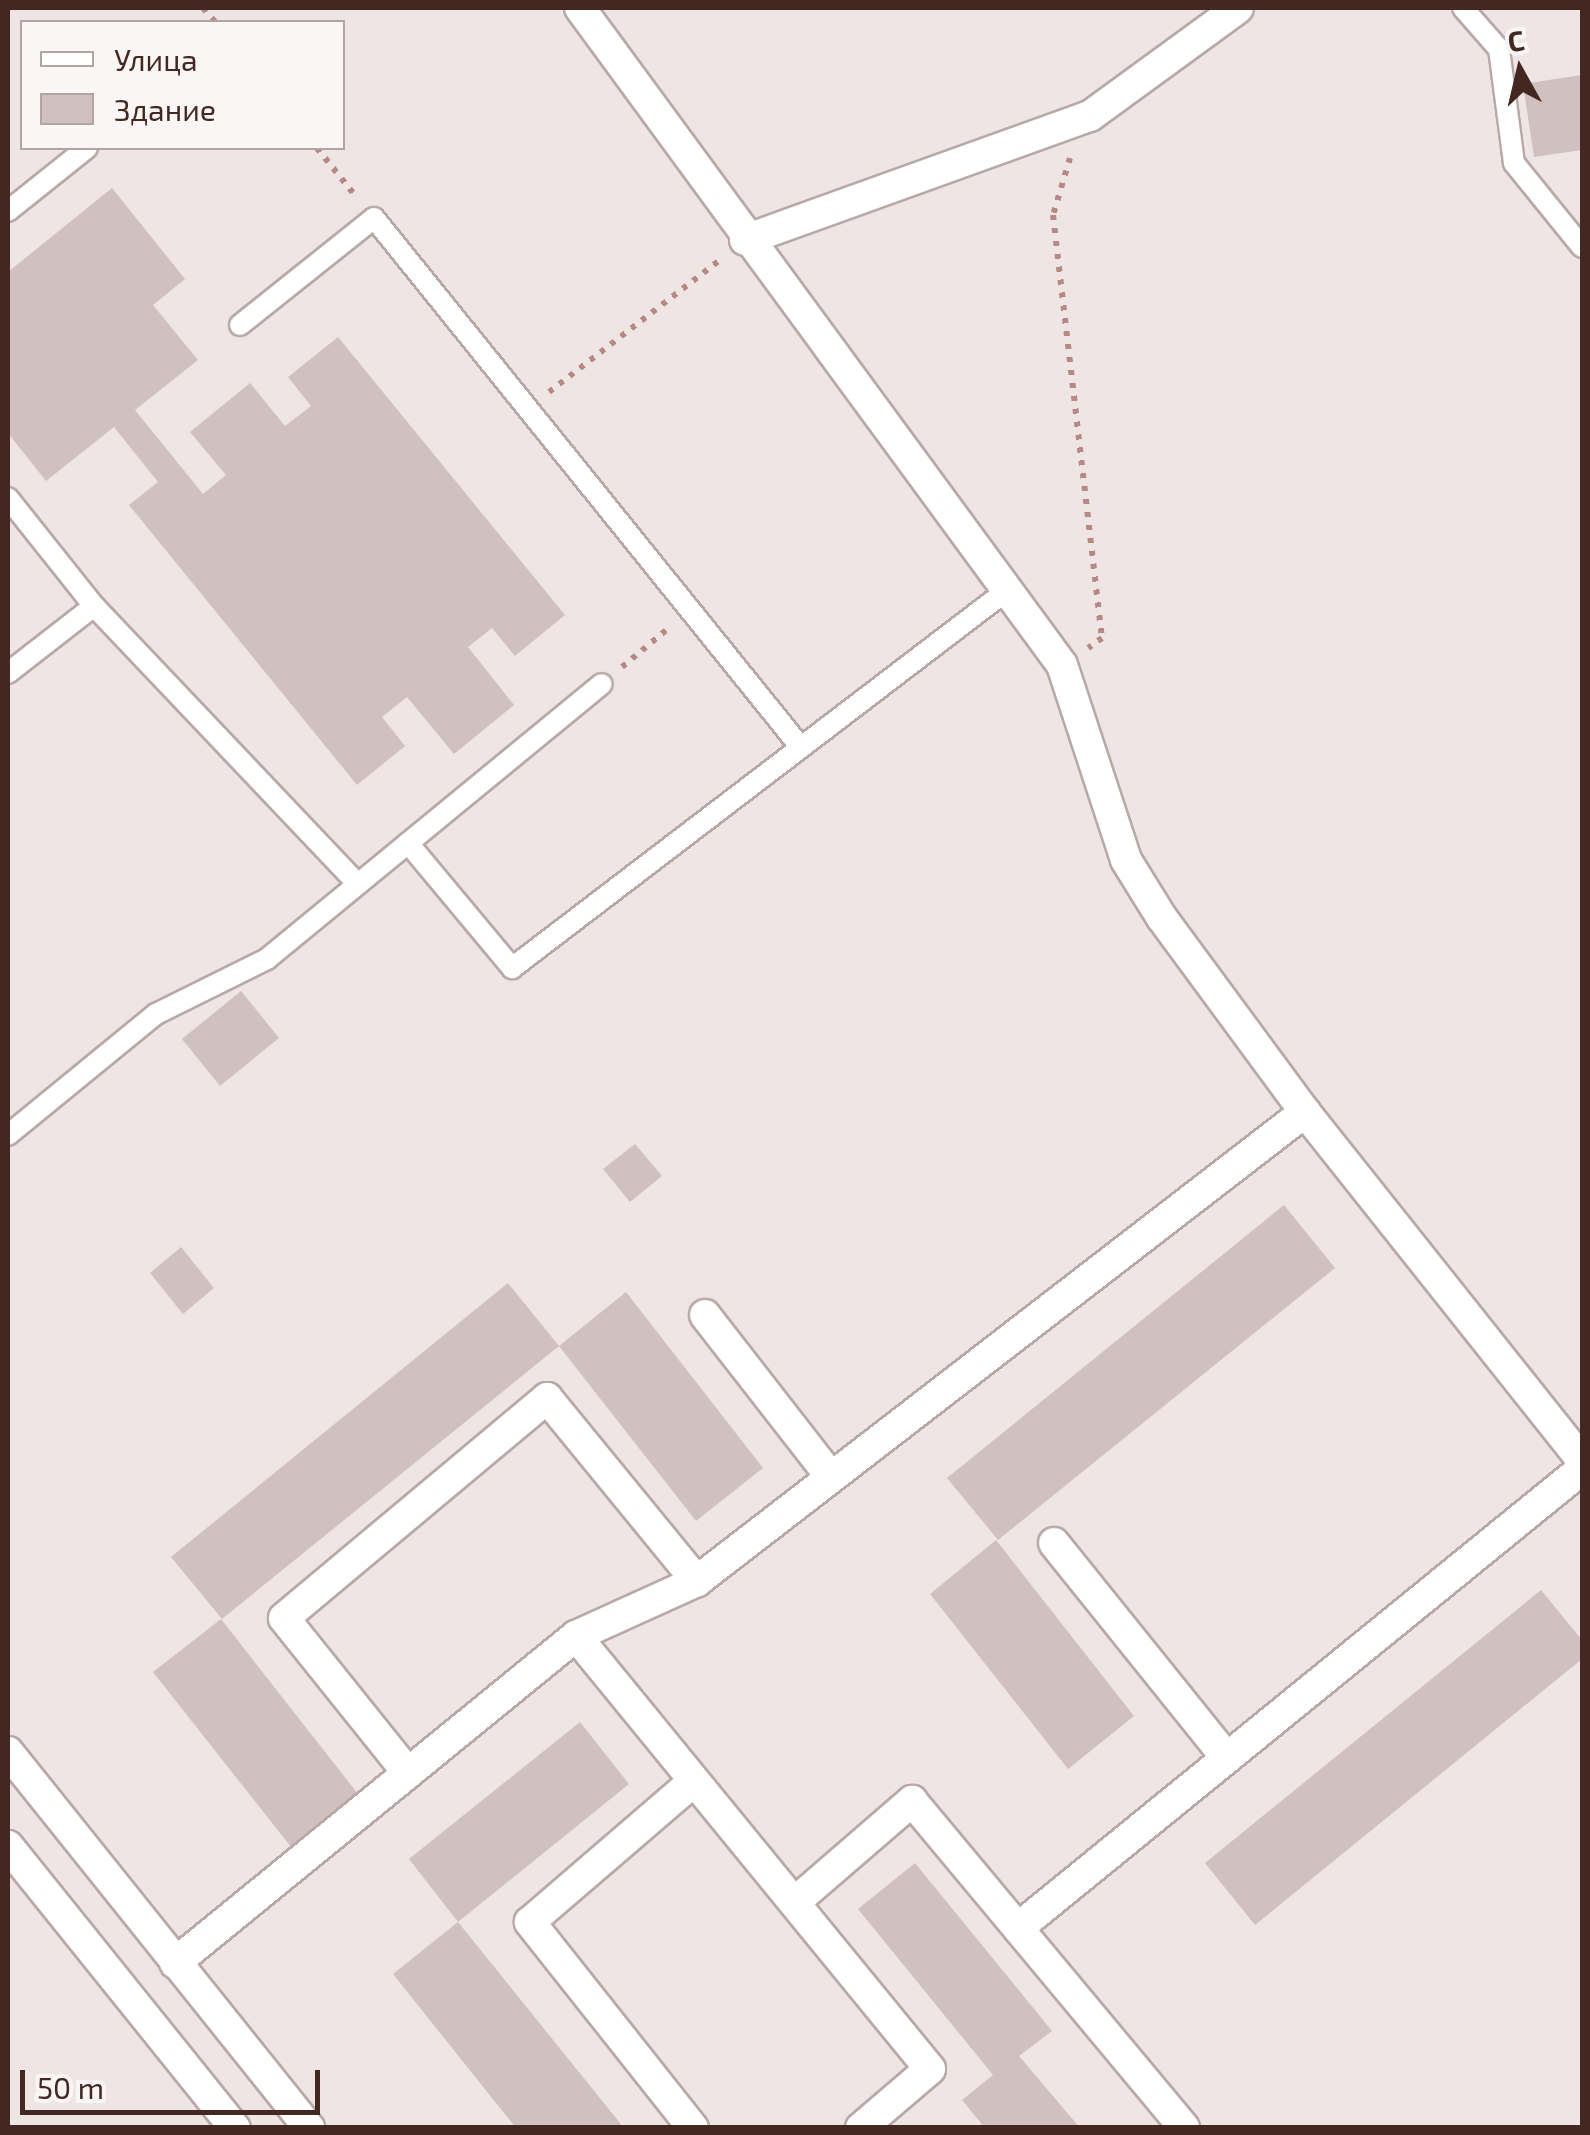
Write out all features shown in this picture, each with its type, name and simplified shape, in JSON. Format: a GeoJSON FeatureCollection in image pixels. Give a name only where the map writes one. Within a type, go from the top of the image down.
{"type":"FeatureCollection","features":[{"type":"Feature","properties":{"kind":"street"},"geometry":{"type":"LineString","coordinates":[[580,8],[745,240],[1062,665],[1126,860],[1305,1112],[1582,1460]]}},
{"type":"Feature","properties":{"kind":"street"},"geometry":{"type":"LineString","coordinates":[[745,240],[1090,116],[1238,8]]}},
{"type":"Feature","properties":{"kind":"street"},"geometry":{"type":"LineString","coordinates":[[175,1964],[576,1636],[697,1580],[1305,1112]]}},
{"type":"Feature","properties":{"kind":"street"},"geometry":{"type":"LineString","coordinates":[[705,1315],[831,1477]]}},
{"type":"Feature","properties":{"kind":"street"},"geometry":{"type":"LineString","coordinates":[[408,1772],[284,1618],[548,1398],[697,1580]]}},
{"type":"Feature","properties":{"kind":"street"},"geometry":{"type":"LineString","coordinates":[[1018,1928],[1582,1469]]}},
{"type":"Feature","properties":{"kind":"street"},"geometry":{"type":"LineString","coordinates":[[1054,1543],[1226,1757]]}},
{"type":"Feature","properties":{"kind":"street"},"geometry":{"type":"LineString","coordinates":[[576,1636],[930,2068],[861,2128]]}},
{"type":"Feature","properties":{"kind":"street"},"geometry":{"type":"LineString","coordinates":[[8,1752],[308,2128]]}},
{"type":"Feature","properties":{"kind":"street"},"geometry":{"type":"LineString","coordinates":[[693,2128],[530,1922],[694,1781]]}},
{"type":"Feature","properties":{"kind":"street"},"geometry":{"type":"LineString","coordinates":[[795,1902],[912,1801],[1184,2128]]}},
{"type":"Feature","properties":{"kind":"street"},"geometry":{"type":"LineString","coordinates":[[8,1846],[235,2128]]}},
{"type":"Feature","properties":{"kind":"lane"},"geometry":{"type":"LineString","coordinates":[[1463,8],[1499,49],[1514,163],[1582,247]]}},
{"type":"Feature","properties":{"kind":"lane"},"geometry":{"type":"LineString","coordinates":[[8,211],[84,150]]}},
{"type":"Feature","properties":{"kind":"lane"},"geometry":{"type":"LineString","coordinates":[[240,325],[374,218],[799,745]]}},
{"type":"Feature","properties":{"kind":"lane"},"geometry":{"type":"LineString","coordinates":[[8,498],[94,606],[358,884]]}},
{"type":"Feature","properties":{"kind":"lane"},"geometry":{"type":"LineString","coordinates":[[408,844],[512,968],[799,745],[1006,591]]}},
{"type":"Feature","properties":{"kind":"lane"},"geometry":{"type":"LineString","coordinates":[[8,674],[94,606]]}},
{"type":"Feature","properties":{"kind":"lane"},"geometry":{"type":"LineString","coordinates":[[8,1134],[156,1014],[267,959],[602,684]]}},
{"type":"Feature","properties":{"kind":"path"},"geometry":{"type":"LineString","coordinates":[[1062,665],[1102,638],[1053,214],[1081,123],[1090,116]]}},
{"type":"Feature","properties":{"kind":"path"},"geometry":{"type":"LineString","coordinates":[[318,150],[374,218]]}},
{"type":"Feature","properties":{"kind":"path"},"geometry":{"type":"LineString","coordinates":[[528,408],[745,240]]}},
{"type":"Feature","properties":{"kind":"path"},"geometry":{"type":"LineString","coordinates":[[602,684],[690,610]]}},
{"type":"Feature","properties":{"kind":"building"},"geometry":{"type":"Polygon","coordinates":[[[1582,75],[1582,150],[1534,157],[1523,84],[1582,75]]]}},
{"type":"Feature","properties":{"kind":"building"},"geometry":{"type":"Polygon","coordinates":[[[112,188],[185,279],[153,305],[198,360],[135,410],[203,494],[226,475],[190,432],[250,383],[285,426],[311,406],[288,377],[338,337],[565,615],[515,656],[492,628],[468,647],[514,705],[454,754],[407,697],[382,717],[405,746],[357,785],[129,505],[158,482],[114,427],[46,481],[8,433],[8,272],[112,188]]]}},
{"type":"Feature","properties":{"kind":"building"},"geometry":{"type":"Polygon","coordinates":[[[241,991],[279,1038],[220,1086],[182,1039],[241,991]]]}},
{"type":"Feature","properties":{"kind":"building"},"geometry":{"type":"Polygon","coordinates":[[[635,1144],[662,1176],[630,1202],[603,1169],[635,1144]]]}},
{"type":"Feature","properties":{"kind":"building"},"geometry":{"type":"Polygon","coordinates":[[[1284,1205],[1335,1268],[998,1540],[947,1478],[1284,1205]]]}},
{"type":"Feature","properties":{"kind":"building"},"geometry":{"type":"Polygon","coordinates":[[[181,1247],[214,1288],[183,1314],[150,1273],[181,1247]]]}},
{"type":"Feature","properties":{"kind":"building"},"geometry":{"type":"Polygon","coordinates":[[[508,1283],[559,1346],[222,1619],[171,1557],[508,1283]]]}},
{"type":"Feature","properties":{"kind":"building"},"geometry":{"type":"Polygon","coordinates":[[[626,1292],[763,1468],[696,1521],[559,1346],[626,1292]]]}},
{"type":"Feature","properties":{"kind":"building"},"geometry":{"type":"Polygon","coordinates":[[[996,1540],[1134,1716],[1068,1769],[930,1594],[996,1540]]]}},
{"type":"Feature","properties":{"kind":"building"},"geometry":{"type":"Polygon","coordinates":[[[1541,1590],[1582,1640],[1582,1659],[1255,1925],[1205,1863],[1541,1590]]]}},
{"type":"Feature","properties":{"kind":"building"},"geometry":{"type":"Polygon","coordinates":[[[221,1619],[358,1794],[291,1847],[153,1672],[221,1619]]]}},
{"type":"Feature","properties":{"kind":"building"},"geometry":{"type":"Polygon","coordinates":[[[580,1722],[629,1784],[458,1922],[409,1859],[580,1722]]]}},
{"type":"Feature","properties":{"kind":"building"},"geometry":{"type":"Polygon","coordinates":[[[915,1863],[1052,2031],[1019,2056],[1080,2128],[985,2128],[962,2100],[993,2075],[858,1909],[915,1863]]]}},
{"type":"Feature","properties":{"kind":"building"},"geometry":{"type":"Polygon","coordinates":[[[458,1922],[624,2128],[516,2128],[393,1974],[458,1922]]]}}]}
